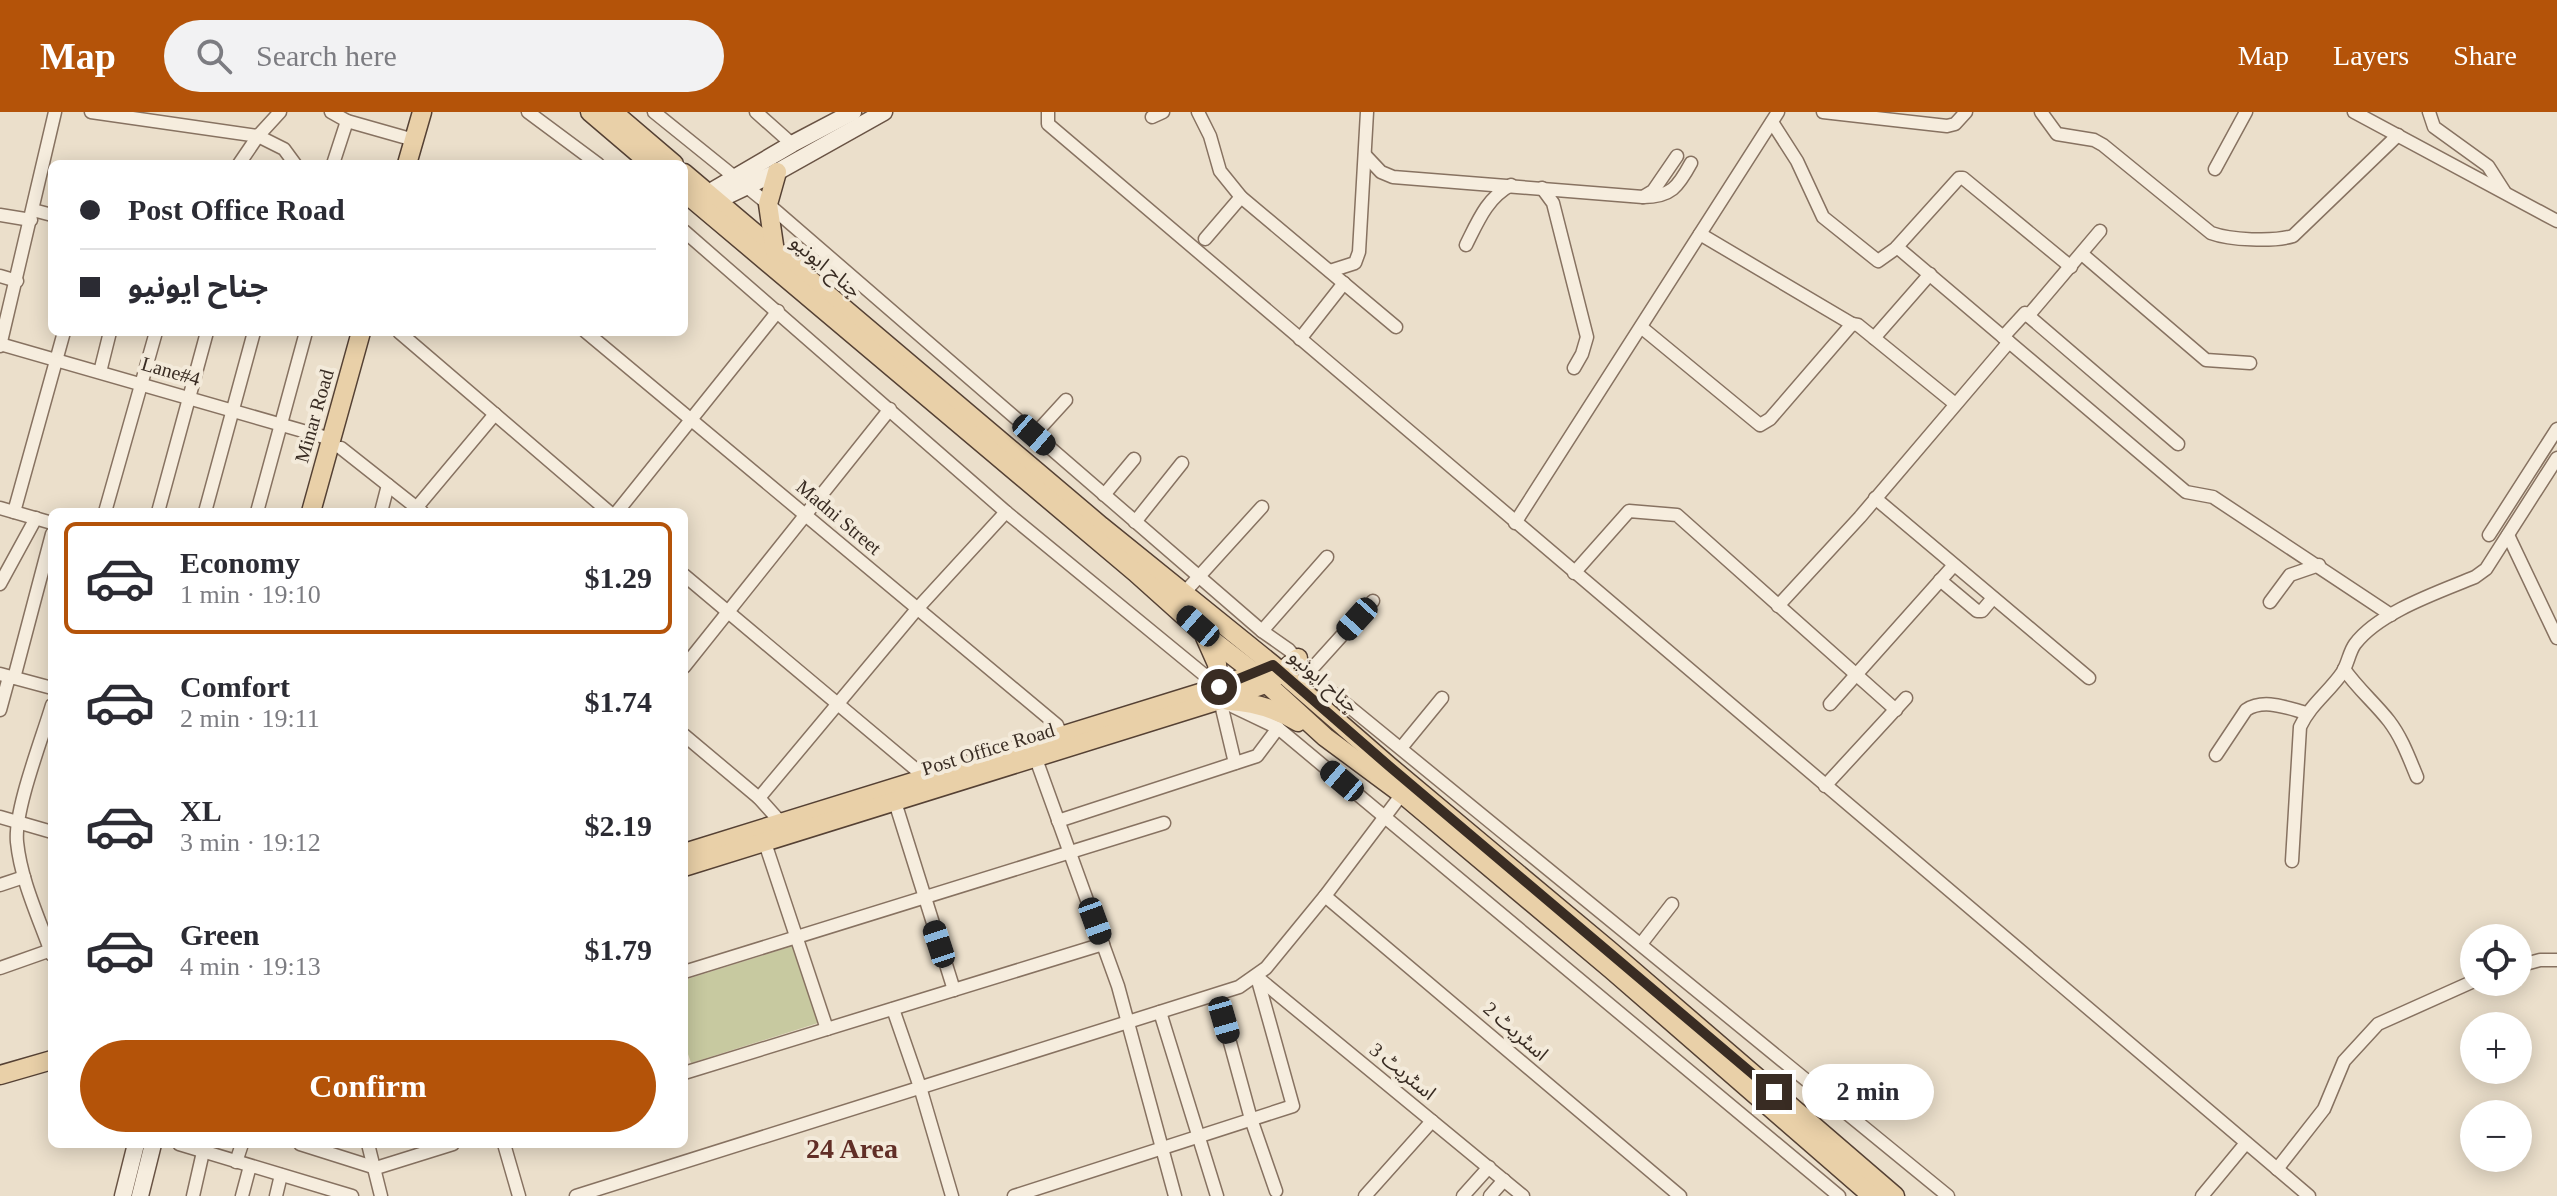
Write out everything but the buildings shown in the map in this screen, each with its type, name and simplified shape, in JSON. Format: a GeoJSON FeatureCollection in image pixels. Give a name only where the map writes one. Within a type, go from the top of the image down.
{"type":"FeatureCollection","features":[{"type":"Feature","properties":{"kind":"main road"},"geometry":{"type":"LineString","coordinates":[[408,160],[422,112]]}},
{"type":"Feature","properties":{"kind":"main road"},"geometry":{"type":"LineString","coordinates":[[420,160],[433,112]]}},
{"type":"Feature","properties":{"kind":"main road"},"geometry":{"type":"LineString","coordinates":[[590,112],[646,160]]}},
{"type":"Feature","properties":{"kind":"main road"},"geometry":{"type":"LineString","coordinates":[[613,112],[669,160]]}},
{"type":"Feature","properties":{"kind":"main road"},"geometry":{"type":"LineString","coordinates":[[740,183],[792,144],[853,112]]}},
{"type":"Feature","properties":{"kind":"main road"},"geometry":{"type":"LineString","coordinates":[[702,199],[777,172],[884,112]]}},
{"type":"Feature","properties":{"kind":"main road"},"geometry":{"type":"LineString","coordinates":[[775,252],[768,204],[777,172]]}},
{"type":"Feature","properties":{"kind":"main road","name":"جناح ایونیو"},"geometry":{"type":"LineString","coordinates":[[688,179],[702,199],[1203,633],[1311,699],[1895,1196]]}},
{"type":"Feature","properties":{"kind":"main road","name":"جناح ایونیو"},"geometry":{"type":"LineString","coordinates":[[702,199],[775,252],[1242,641],[1325,737],[1402,794],[1612,970],[1872,1196]]}},
{"type":"Feature","properties":{"kind":"main road","name":"Minar Road"},"geometry":{"type":"LineString","coordinates":[[312,508],[336,444],[365,338]]}},
{"type":"Feature","properties":{"kind":"main road","name":"Minar Road"},"geometry":{"type":"LineString","coordinates":[[325,508],[336,444]]}},
{"type":"Feature","properties":{"kind":"main road"},"geometry":{"type":"LineString","coordinates":[[1203,633],[1217,664],[1220,694],[1279,711],[1325,737]]}},
{"type":"Feature","properties":{"kind":"main road","name":"Post Office Road"},"geometry":{"type":"LineString","coordinates":[[688,866],[765,843],[786,830],[926,778],[1064,742],[1220,694],[1270,673],[1293,656]]}},
{"type":"Feature","properties":{"kind":"main road","name":"Post Office Road"},"geometry":{"type":"LineString","coordinates":[[688,852],[895,802],[1036,759],[1064,742]]}},
{"type":"Feature","properties":{"kind":"main road"},"geometry":{"type":"LineString","coordinates":[[0,1075],[48,1061]]}},
{"type":"Feature","properties":{"kind":"main road"},"geometry":{"type":"LineString","coordinates":[[0,1088],[48,1074]]}},
{"type":"Feature","properties":{"kind":"main road"},"geometry":{"type":"LineString","coordinates":[[123,1196],[135,1148]]}},
{"type":"Feature","properties":{"kind":"main road"},"geometry":{"type":"LineString","coordinates":[[140,1196],[152,1148]]}},
{"type":"Feature","properties":{"kind":"street"},"geometry":{"type":"LineString","coordinates":[[0,345],[55,112]]}},
{"type":"Feature","properties":{"kind":"street"},"geometry":{"type":"LineString","coordinates":[[91,112],[258,136],[284,149],[292,160]]}},
{"type":"Feature","properties":{"kind":"street"},"geometry":{"type":"LineString","coordinates":[[242,160],[280,112]]}},
{"type":"Feature","properties":{"kind":"street"},"geometry":{"type":"LineString","coordinates":[[331,112],[347,121],[414,140]]}},
{"type":"Feature","properties":{"kind":"street"},"geometry":{"type":"LineString","coordinates":[[528,112],[593,160]]}},
{"type":"Feature","properties":{"kind":"street"},"geometry":{"type":"LineString","coordinates":[[654,112],[768,204],[1323,683],[1948,1196]]}},
{"type":"Feature","properties":{"kind":"street"},"geometry":{"type":"LineString","coordinates":[[756,112],[792,144]]}},
{"type":"Feature","properties":{"kind":"street"},"geometry":{"type":"LineString","coordinates":[[1048,112],[1048,124],[2309,1196]]}},
{"type":"Feature","properties":{"kind":"street"},"geometry":{"type":"LineString","coordinates":[[1198,112],[1210,136],[1220,171],[1241,197],[1396,327]]}},
{"type":"Feature","properties":{"kind":"street"},"geometry":{"type":"LineString","coordinates":[[1823,112],[1947,126],[1955,124],[1966,112]]}},
{"type":"Feature","properties":{"kind":"street"},"geometry":{"type":"LineString","coordinates":[[2041,112],[2057,134],[2094,140],[2103,145],[2211,233],[2223,237],[2282,239],[2293,236],[2398,135]]}},
{"type":"Feature","properties":{"kind":"street"},"geometry":{"type":"LineString","coordinates":[[2215,169],[2246,112]]}},
{"type":"Feature","properties":{"kind":"street"},"geometry":{"type":"LineString","coordinates":[[2354,112],[2557,221]]}},
{"type":"Feature","properties":{"kind":"street"},"geometry":{"type":"LineString","coordinates":[[2429,112],[2434,127],[2488,166],[2506,193]]}},
{"type":"Feature","properties":{"kind":"street"},"geometry":{"type":"LineString","coordinates":[[1330,271],[1355,263],[1359,252],[1365,113]]}},
{"type":"Feature","properties":{"kind":"street"},"geometry":{"type":"LineString","coordinates":[[1515,523],[1775,117]]}},
{"type":"Feature","properties":{"kind":"street"},"geometry":{"type":"LineString","coordinates":[[1775,117],[1823,217],[1878,261],[1897,247],[1959,178],[1963,178],[2071,267]]}},
{"type":"Feature","properties":{"kind":"street"},"geometry":{"type":"LineString","coordinates":[[334,160],[347,121]]}},
{"type":"Feature","properties":{"kind":"street"},"geometry":{"type":"LineString","coordinates":[[1365,155],[1381,172],[1393,177],[1643,197],[1670,193],[1691,163]]}},
{"type":"Feature","properties":{"kind":"street"},"geometry":{"type":"LineString","coordinates":[[1643,197],[1653,191],[1677,156]]}},
{"type":"Feature","properties":{"kind":"street"},"geometry":{"type":"LineString","coordinates":[[1466,245],[1489,202],[1498,192],[1511,185]]}},
{"type":"Feature","properties":{"kind":"street"},"geometry":{"type":"LineString","coordinates":[[1542,188],[1553,203],[1587,337],[1574,368]]}},
{"type":"Feature","properties":{"kind":"street"},"geometry":{"type":"LineString","coordinates":[[1205,239],[1241,197]]}},
{"type":"Feature","properties":{"kind":"street"},"geometry":{"type":"LineString","coordinates":[[0,215],[48,215]]}},
{"type":"Feature","properties":{"kind":"street"},"geometry":{"type":"LineString","coordinates":[[2028,316],[2100,231]]}},
{"type":"Feature","properties":{"kind":"street"},"geometry":{"type":"LineString","coordinates":[[688,234],[1220,694],[1278,728],[1839,1196]]}},
{"type":"Feature","properties":{"kind":"street"},"geometry":{"type":"LineString","coordinates":[[1700,234],[1858,325],[1954,403]]}},
{"type":"Feature","properties":{"kind":"street"},"geometry":{"type":"LineString","coordinates":[[1897,247],[2186,492],[2213,497],[2391,615]]}},
{"type":"Feature","properties":{"kind":"street"},"geometry":{"type":"LineString","coordinates":[[2082,254],[2206,360],[2250,363]]}},
{"type":"Feature","properties":{"kind":"street"},"geometry":{"type":"LineString","coordinates":[[1874,338],[1930,274]]}},
{"type":"Feature","properties":{"kind":"street"},"geometry":{"type":"LineString","coordinates":[[0,276],[17,281]]}},
{"type":"Feature","properties":{"kind":"street"},"geometry":{"type":"LineString","coordinates":[[1300,339],[1344,283]]}},
{"type":"Feature","properties":{"kind":"street"},"geometry":{"type":"LineString","coordinates":[[620,508],[778,311]]}},
{"type":"Feature","properties":{"kind":"street"},"geometry":{"type":"LineString","coordinates":[[1778,606],[1875,498],[2006,340],[2022,314],[2178,444]]}},
{"type":"Feature","properties":{"kind":"street"},"geometry":{"type":"LineString","coordinates":[[1641,327],[1760,425],[1770,419],[1852,324]]}},
{"type":"Feature","properties":{"kind":"street"},"geometry":{"type":"LineString","coordinates":[[14,512],[63,336]]}},
{"type":"Feature","properties":{"kind":"street"},"geometry":{"type":"LineString","coordinates":[[100,372],[109,336]]}},
{"type":"Feature","properties":{"kind":"street"},"geometry":{"type":"LineString","coordinates":[[106,508],[155,336]]}},
{"type":"Feature","properties":{"kind":"street"},"geometry":{"type":"LineString","coordinates":[[159,508],[206,336]]}},
{"type":"Feature","properties":{"kind":"street"},"geometry":{"type":"LineString","coordinates":[[206,508],[253,336]]}},
{"type":"Feature","properties":{"kind":"street"},"geometry":{"type":"LineString","coordinates":[[258,508],[305,336]]}},
{"type":"Feature","properties":{"kind":"street"},"geometry":{"type":"LineString","coordinates":[[404,336],[604,508]]}},
{"type":"Feature","properties":{"kind":"street","name":"Madni Street"},"geometry":{"type":"LineString","coordinates":[[591,336],[1057,725],[1064,742]]}},
{"type":"Feature","properties":{"kind":"street","name":"Lane#4"},"geometry":{"type":"LineString","coordinates":[[0,345],[232,409],[336,444]]}},
{"type":"Feature","properties":{"kind":"street"},"geometry":{"type":"LineString","coordinates":[[1034,435],[1066,400]]}},
{"type":"Feature","properties":{"kind":"street"},"geometry":{"type":"LineString","coordinates":[[688,662],[890,409]]}},
{"type":"Feature","properties":{"kind":"street"},"geometry":{"type":"LineString","coordinates":[[421,508],[495,414]]}},
{"type":"Feature","properties":{"kind":"street"},"geometry":{"type":"LineString","coordinates":[[2489,535],[2557,429]]}},
{"type":"Feature","properties":{"kind":"street"},"geometry":{"type":"LineString","coordinates":[[336,444],[417,508]]}},
{"type":"Feature","properties":{"kind":"street"},"geometry":{"type":"LineString","coordinates":[[2292,861],[2300,727],[2307,713],[2344,669],[2356,644],[2391,615],[2475,577],[2486,569],[2557,458]]}},
{"type":"Feature","properties":{"kind":"street"},"geometry":{"type":"LineString","coordinates":[[1104,495],[1134,459]]}},
{"type":"Feature","properties":{"kind":"street"},"geometry":{"type":"LineString","coordinates":[[1135,522],[1182,463]]}},
{"type":"Feature","properties":{"kind":"street"},"geometry":{"type":"LineString","coordinates":[[382,508],[388,485]]}},
{"type":"Feature","properties":{"kind":"street"},"geometry":{"type":"LineString","coordinates":[[1875,498],[2089,678]]}},
{"type":"Feature","properties":{"kind":"street"},"geometry":{"type":"LineString","coordinates":[[1184,593],[1262,507]]}},
{"type":"Feature","properties":{"kind":"street"},"geometry":{"type":"LineString","coordinates":[[0,508],[48,522]]}},
{"type":"Feature","properties":{"kind":"street"},"geometry":{"type":"LineString","coordinates":[[1574,573],[1629,511],[1677,515],[1896,710]]}},
{"type":"Feature","properties":{"kind":"street"},"geometry":{"type":"LineString","coordinates":[[759,798],[917,609],[1006,512]]}},
{"type":"Feature","properties":{"kind":"street"},"geometry":{"type":"LineString","coordinates":[[0,584],[36,518]]}},
{"type":"Feature","properties":{"kind":"street"},"geometry":{"type":"LineString","coordinates":[[2508,535],[2552,616],[2557,638]]}},
{"type":"Feature","properties":{"kind":"street"},"geometry":{"type":"LineString","coordinates":[[0,710],[48,547]]}},
{"type":"Feature","properties":{"kind":"street"},"geometry":{"type":"LineString","coordinates":[[1262,631],[1327,557]]}},
{"type":"Feature","properties":{"kind":"street"},"geometry":{"type":"LineString","coordinates":[[1830,704],[1954,565]]}},
{"type":"Feature","properties":{"kind":"street"},"geometry":{"type":"LineString","coordinates":[[2270,602],[2290,575],[2319,565]]}},
{"type":"Feature","properties":{"kind":"street"},"geometry":{"type":"LineString","coordinates":[[688,578],[926,778]]}},
{"type":"Feature","properties":{"kind":"street"},"geometry":{"type":"LineString","coordinates":[[1940,580],[1977,611],[1982,611],[1993,598]]}},
{"type":"Feature","properties":{"kind":"street"},"geometry":{"type":"LineString","coordinates":[[1293,656],[1373,601]]}},
{"type":"Feature","properties":{"kind":"street"},"geometry":{"type":"LineString","coordinates":[[1242,641],[1293,656]]}},
{"type":"Feature","properties":{"kind":"street"},"geometry":{"type":"LineString","coordinates":[[2344,669],[2358,690],[2391,723],[2417,777]]}},
{"type":"Feature","properties":{"kind":"street"},"geometry":{"type":"LineString","coordinates":[[8,676],[48,687]]}},
{"type":"Feature","properties":{"kind":"street"},"geometry":{"type":"LineString","coordinates":[[1311,699],[1323,683]]}},
{"type":"Feature","properties":{"kind":"street"},"geometry":{"type":"LineString","coordinates":[[1220,694],[1235,763]]}},
{"type":"Feature","properties":{"kind":"street"},"geometry":{"type":"LineString","coordinates":[[1401,748],[1442,698]]}},
{"type":"Feature","properties":{"kind":"street"},"geometry":{"type":"LineString","coordinates":[[1825,786],[1906,698]]}},
{"type":"Feature","properties":{"kind":"street"},"geometry":{"type":"LineString","coordinates":[[2216,755],[2246,710],[2253,705],[2271,704],[2307,713]]}},
{"type":"Feature","properties":{"kind":"street"},"geometry":{"type":"LineString","coordinates":[[48,719],[18,822],[17,842],[24,877],[48,944]]}},
{"type":"Feature","properties":{"kind":"street"},"geometry":{"type":"LineString","coordinates":[[1058,821],[1257,756],[1278,728]]}},
{"type":"Feature","properties":{"kind":"street"},"geometry":{"type":"LineString","coordinates":[[688,738],[759,798],[786,830]]}},
{"type":"Feature","properties":{"kind":"street"},"geometry":{"type":"LineString","coordinates":[[688,754],[701,749]]}},
{"type":"Feature","properties":{"kind":"street"},"geometry":{"type":"LineString","coordinates":[[1036,759],[1129,1021],[1175,1196]]}},
{"type":"Feature","properties":{"kind":"street"},"geometry":{"type":"LineString","coordinates":[[576,1196],[1239,987],[1257,977],[1325,896],[1402,794]]}},
{"type":"Feature","properties":{"kind":"street"},"geometry":{"type":"LineString","coordinates":[[895,802],[954,990]]}},
{"type":"Feature","properties":{"kind":"street"},"geometry":{"type":"LineString","coordinates":[[0,817],[48,831]]}},
{"type":"Feature","properties":{"kind":"street"},"geometry":{"type":"LineString","coordinates":[[688,971],[1164,823]]}},
{"type":"Feature","properties":{"kind":"street"},"geometry":{"type":"LineString","coordinates":[[765,843],[827,1029]]}},
{"type":"Feature","properties":{"kind":"street"},"geometry":{"type":"LineString","coordinates":[[0,885],[24,877]]}},
{"type":"Feature","properties":{"kind":"street","name":"اسٹریٹ 2"},"geometry":{"type":"LineString","coordinates":[[1325,896],[1680,1196]]}},
{"type":"Feature","properties":{"kind":"street"},"geometry":{"type":"LineString","coordinates":[[1641,944],[1672,904]]}},
{"type":"Feature","properties":{"kind":"street"},"geometry":{"type":"LineString","coordinates":[[688,1072],[1103,944]]}},
{"type":"Feature","properties":{"kind":"street"},"geometry":{"type":"LineString","coordinates":[[0,968],[48,953]]}},
{"type":"Feature","properties":{"kind":"street"},"geometry":{"type":"LineString","coordinates":[[2532,962],[2557,960]]}},
{"type":"Feature","properties":{"kind":"street"},"geometry":{"type":"LineString","coordinates":[[1014,1196],[1293,1106],[1257,977]]}},
{"type":"Feature","properties":{"kind":"street","name":"اسٹریٹ 3"},"geometry":{"type":"LineString","coordinates":[[1257,977],[1523,1196]]}},
{"type":"Feature","properties":{"kind":"street"},"geometry":{"type":"LineString","coordinates":[[2277,1169],[2324,1109],[2344,1061],[2378,1024],[2460,987]]}},
{"type":"Feature","properties":{"kind":"street"},"geometry":{"type":"LineString","coordinates":[[1217,995],[1251,1119],[1276,1191]]}},
{"type":"Feature","properties":{"kind":"street"},"geometry":{"type":"LineString","coordinates":[[893,1009],[952,1196]]}},
{"type":"Feature","properties":{"kind":"street"},"geometry":{"type":"LineString","coordinates":[[1160,1012],[1217,1196]]}},
{"type":"Feature","properties":{"kind":"street"},"geometry":{"type":"LineString","coordinates":[[1365,1196],[1432,1121]]}},
{"type":"Feature","properties":{"kind":"street"},"geometry":{"type":"LineString","coordinates":[[2202,1196],[2246,1143]]}},
{"type":"Feature","properties":{"kind":"street"},"geometry":{"type":"LineString","coordinates":[[191,1148],[281,1175],[320,1192],[352,1196]]}},
{"type":"Feature","properties":{"kind":"street"},"geometry":{"type":"LineString","coordinates":[[236,1162],[241,1148]]}},
{"type":"Feature","properties":{"kind":"street"},"geometry":{"type":"LineString","coordinates":[[313,1148],[376,1168],[440,1148]]}},
{"type":"Feature","properties":{"kind":"street"},"geometry":{"type":"LineString","coordinates":[[369,1148],[381,1196]]}},
{"type":"Feature","properties":{"kind":"street"},"geometry":{"type":"LineString","coordinates":[[505,1148],[519,1196]]}},
{"type":"Feature","properties":{"kind":"street"},"geometry":{"type":"LineString","coordinates":[[193,1196],[203,1152]]}},
{"type":"Feature","properties":{"kind":"street"},"geometry":{"type":"LineString","coordinates":[[242,1196],[250,1166]]}},
{"type":"Feature","properties":{"kind":"street"},"geometry":{"type":"LineString","coordinates":[[1463,1196],[1489,1167]]}},
{"type":"Feature","properties":{"kind":"street"},"geometry":{"type":"LineString","coordinates":[[276,1196],[281,1175]]}},
{"type":"Feature","properties":{"kind":"street"},"geometry":{"type":"LineString","coordinates":[[1490,1196],[1504,1180]]}},
{"type":"Feature","properties":{"kind":"green space"},"geometry":{"type":"Polygon","coordinates":[[[793,946],[818,1023],[691,1063],[688,1054],[688,979],[793,946]]]}},
{"type":"Feature","properties":{"kind":"district","name":"24 Area"},"geometry":{"type":"Point","coordinates":[852,1148]}},
{"type":"Feature","properties":{"kind":"route"},"geometry":{"type":"LineString","coordinates":[[1219,687],[1273,665],[1774,1092]]}}]}
